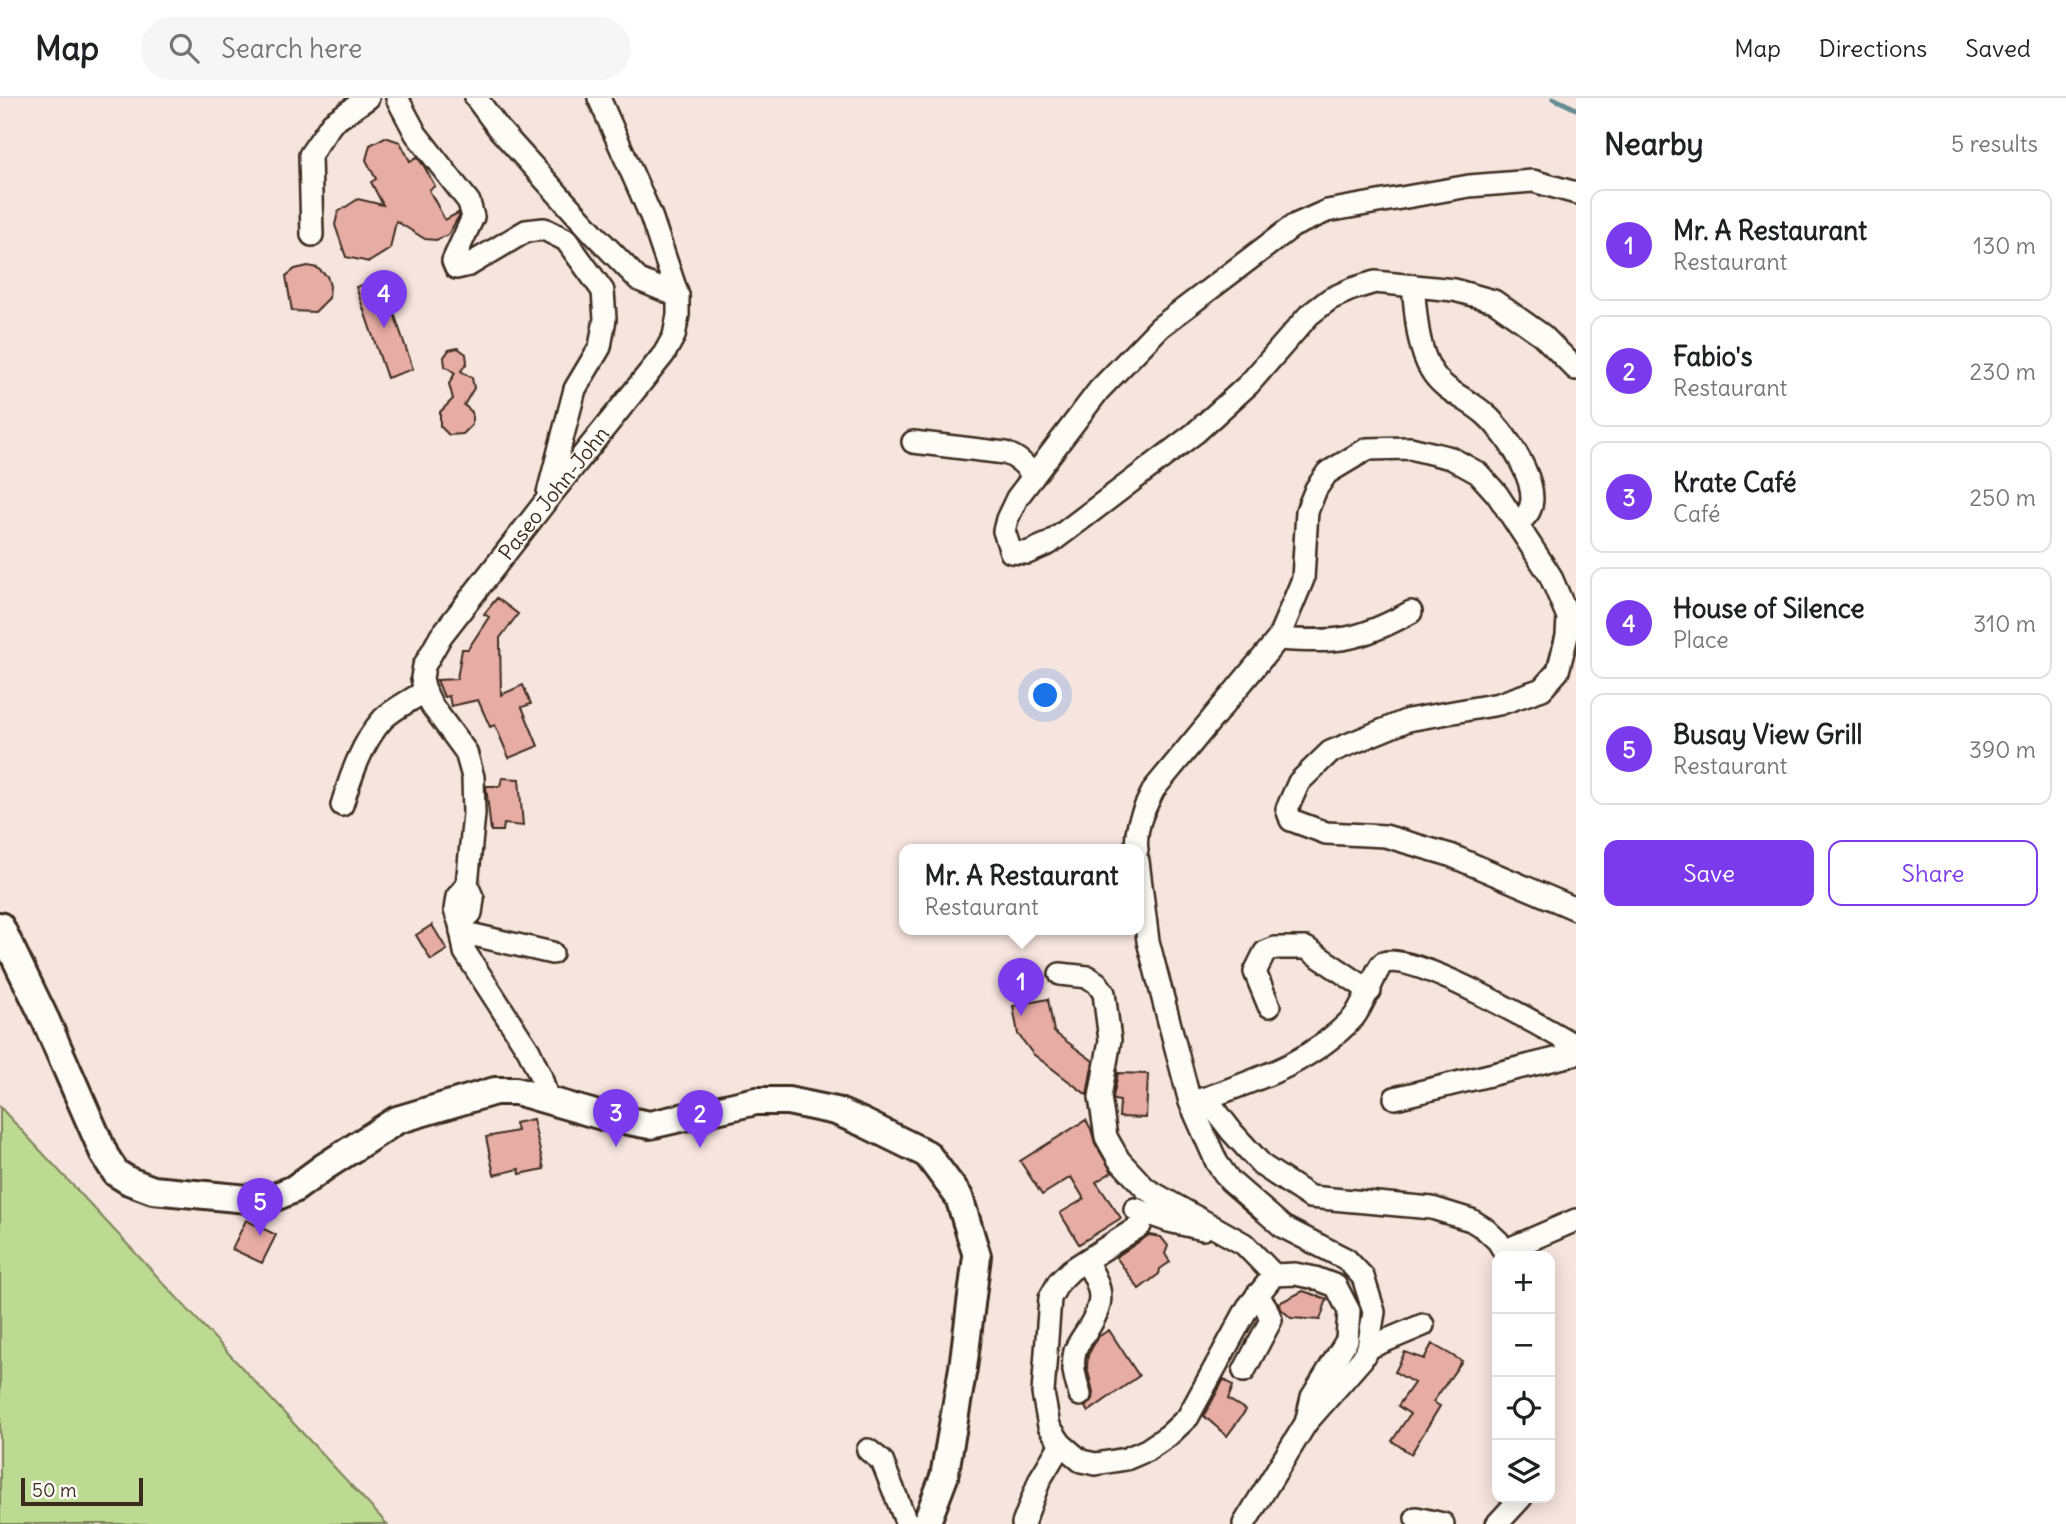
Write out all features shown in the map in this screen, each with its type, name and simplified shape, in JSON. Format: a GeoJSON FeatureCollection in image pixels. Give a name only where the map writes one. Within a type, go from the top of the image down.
{"type":"FeatureCollection","features":[{"type":"Feature","properties":{"kind":"main road"},"geometry":{"type":"LineString","coordinates":[[0,926],[46,1021],[105,1156],[116,1173],[153,1190],[246,1200],[275,1197],[294,1189],[397,1120],[495,1091],[516,1091],[602,1116],[650,1125],[755,1101],[788,1101],[836,1111],[927,1154],[959,1197],[977,1256],[963,1368],[944,1477],[926,1524]]}},
{"type":"Feature","properties":{"kind":"street"},"geometry":{"type":"LineString","coordinates":[[312,235],[310,155],[332,123],[368,98]]}},
{"type":"Feature","properties":{"kind":"street"},"geometry":{"type":"LineString","coordinates":[[397,98],[416,134],[469,202],[473,217],[453,261],[456,268],[468,265],[526,231],[544,229],[566,240],[603,291],[605,319],[600,347],[575,390],[546,501]]}},
{"type":"Feature","properties":{"kind":"street"},"geometry":{"type":"LineString","coordinates":[[476,98],[499,129],[639,280],[678,296]]}},
{"type":"Feature","properties":{"kind":"street","name":"Paseo John-John"},"geometry":{"type":"LineString","coordinates":[[425,691],[422,678],[431,651],[546,501],[664,354],[674,336],[678,296],[651,216],[599,98]]}},
{"type":"Feature","properties":{"kind":"street"},"geometry":{"type":"LineString","coordinates":[[1576,193],[1534,181],[1469,186],[1327,211],[1293,226],[1160,327],[1099,390],[1017,498],[1004,531],[1011,552],[1027,553],[1050,543],[1195,433],[1249,384],[1309,315],[1330,299],[1375,282],[1454,290],[1494,301],[1542,335],[1576,369]]}},
{"type":"Feature","properties":{"kind":"street"},"geometry":{"type":"LineString","coordinates":[[1413,286],[1417,321],[1430,368],[1450,392],[1485,414],[1524,465],[1531,494],[1531,510],[1525,519],[1516,522]]}},
{"type":"Feature","properties":{"kind":"street"},"geometry":{"type":"LineString","coordinates":[[913,442],[1005,453],[1014,456],[1033,477]]}},
{"type":"Feature","properties":{"kind":"street"},"geometry":{"type":"LineString","coordinates":[[1136,844],[1135,837],[1141,816],[1154,789],[1279,639],[1303,579],[1307,511],[1316,489],[1327,473],[1367,449],[1410,448],[1451,458],[1478,473],[1497,494],[1516,522],[1550,575],[1568,617],[1567,636],[1558,671],[1542,689],[1499,704],[1408,720],[1331,752],[1299,782],[1287,809],[1291,820],[1301,825],[1326,833],[1385,836],[1450,855],[1576,909]]}},
{"type":"Feature","properties":{"kind":"street"},"geometry":{"type":"LineString","coordinates":[[1279,639],[1325,642],[1356,637],[1377,630],[1411,611]]}},
{"type":"Feature","properties":{"kind":"street"},"geometry":{"type":"LineString","coordinates":[[342,805],[353,771],[369,739],[384,718],[425,691],[432,706],[458,739],[470,762],[474,814],[467,884],[473,899],[471,913],[461,928],[469,960],[529,1051],[548,1101]]}},
{"type":"Feature","properties":{"kind":"street"},"geometry":{"type":"LineString","coordinates":[[1144,909],[1148,941],[1217,1163],[1230,1181],[1283,1227],[1346,1259],[1363,1277],[1374,1312],[1368,1349],[1362,1359],[1306,1423],[1244,1524]]}},
{"type":"Feature","properties":{"kind":"street"},"geometry":{"type":"LineString","coordinates":[[461,928],[552,953]]}},
{"type":"Feature","properties":{"kind":"street"},"geometry":{"type":"LineString","coordinates":[[1269,1006],[1255,972],[1265,952],[1275,948],[1306,948],[1370,991]]}},
{"type":"Feature","properties":{"kind":"street"},"geometry":{"type":"LineString","coordinates":[[1198,1100],[1271,1075],[1329,1042],[1357,1014],[1370,991],[1380,964],[1395,962],[1448,976],[1576,1046]]}},
{"type":"Feature","properties":{"kind":"street"},"geometry":{"type":"LineString","coordinates":[[1060,974],[1088,977],[1097,983],[1104,993],[1110,1040],[1100,1097],[1106,1137],[1119,1160],[1146,1189],[1244,1244],[1274,1275],[1305,1276],[1335,1286],[1349,1311],[1347,1339],[1312,1397],[1306,1423]]}},
{"type":"Feature","properties":{"kind":"street"},"geometry":{"type":"LineString","coordinates":[[1395,1098],[1576,1054]]}},
{"type":"Feature","properties":{"kind":"street"},"geometry":{"type":"LineString","coordinates":[[1198,1100],[1263,1166],[1310,1197],[1432,1208],[1471,1220],[1491,1235],[1504,1251]]}},
{"type":"Feature","properties":{"kind":"street"},"geometry":{"type":"LineString","coordinates":[[1212,1226],[1196,1228],[1137,1218],[1086,1261],[1071,1270],[1059,1282],[1050,1298],[1043,1392],[1049,1426],[1061,1444],[1081,1461],[1110,1463],[1147,1450],[1170,1435],[1188,1417],[1248,1307],[1274,1275]]}},
{"type":"Feature","properties":{"kind":"street"},"geometry":{"type":"LineString","coordinates":[[1512,1251],[1576,1220]]}},
{"type":"Feature","properties":{"kind":"street"},"geometry":{"type":"LineString","coordinates":[[1080,1395],[1073,1368],[1075,1349],[1099,1312],[1100,1292],[1086,1261]]}},
{"type":"Feature","properties":{"kind":"street"},"geometry":{"type":"LineString","coordinates":[[1244,1371],[1270,1321],[1266,1307],[1257,1295]]}},
{"type":"Feature","properties":{"kind":"street"},"geometry":{"type":"LineString","coordinates":[[1368,1349],[1423,1325]]}},
{"type":"Feature","properties":{"kind":"street"},"geometry":{"type":"LineString","coordinates":[[1023,1524],[1040,1479],[1061,1444]]}},
{"type":"Feature","properties":{"kind":"street"},"geometry":{"type":"LineString","coordinates":[[868,1450],[882,1461],[905,1519],[910,1524]]}},
{"type":"Feature","properties":{"kind":"street"},"geometry":{"type":"LineString","coordinates":[[1497,1524],[1516,1503]]}},
{"type":"Feature","properties":{"kind":"street"},"geometry":{"type":"LineString","coordinates":[[1416,1518],[1443,1524]]}},
{"type":"Feature","properties":{"kind":"green space"},"geometry":{"type":"Polygon","coordinates":[[[0,1107],[387,1524],[0,1524],[0,1107]]]}},
{"type":"Feature","properties":{"kind":"building"},"geometry":{"type":"Polygon","coordinates":[[[385,137],[400,142],[410,161],[417,157],[424,166],[435,186],[429,190],[445,220],[458,213],[459,216],[448,235],[436,240],[425,239],[396,221],[390,249],[369,262],[346,257],[335,225],[338,212],[358,199],[383,205],[371,182],[376,179],[366,160],[370,145],[385,137]]]}},
{"type":"Feature","properties":{"kind":"building"},"geometry":{"type":"Polygon","coordinates":[[[308,266],[317,268],[327,276],[329,298],[315,312],[292,311],[286,276],[295,269],[308,266]]]}},
{"type":"Feature","properties":{"kind":"building"},"geometry":{"type":"Polygon","coordinates":[[[382,278],[413,369],[387,378],[356,287],[382,278]]]}},
{"type":"Feature","properties":{"kind":"building"},"geometry":{"type":"Polygon","coordinates":[[[458,348],[466,354],[467,363],[461,371],[472,378],[474,388],[464,405],[472,412],[472,425],[463,434],[449,435],[440,426],[440,412],[453,399],[449,384],[455,373],[445,366],[444,357],[449,350],[458,348]]]}},
{"type":"Feature","properties":{"kind":"building"},"geometry":{"type":"Polygon","coordinates":[[[497,598],[518,614],[500,638],[501,695],[523,685],[531,704],[522,707],[538,746],[509,758],[495,725],[490,727],[478,700],[451,706],[449,696],[444,697],[437,680],[457,679],[462,649],[468,649],[489,617],[484,614],[497,598]]]}},
{"type":"Feature","properties":{"kind":"building"},"geometry":{"type":"Polygon","coordinates":[[[502,778],[519,779],[523,826],[504,824],[503,831],[491,831],[486,786],[500,786],[502,778]]]}},
{"type":"Feature","properties":{"kind":"building"},"geometry":{"type":"Polygon","coordinates":[[[432,925],[447,950],[431,960],[416,935],[432,925]]]}},
{"type":"Feature","properties":{"kind":"building"},"geometry":{"type":"Polygon","coordinates":[[[1048,999],[1054,1032],[1093,1061],[1087,1095],[1033,1054],[1018,1034],[1013,1006],[1048,999]]]}},
{"type":"Feature","properties":{"kind":"building"},"geometry":{"type":"Polygon","coordinates":[[[1118,1073],[1148,1074],[1146,1118],[1119,1117],[1120,1101],[1114,1100],[1113,1097],[1118,1073]]]}},
{"type":"Feature","properties":{"kind":"building"},"geometry":{"type":"Polygon","coordinates":[[[533,1119],[544,1169],[520,1174],[519,1169],[494,1175],[486,1137],[517,1131],[515,1123],[533,1119]]]}},
{"type":"Feature","properties":{"kind":"building"},"geometry":{"type":"Polygon","coordinates":[[[1086,1120],[1095,1143],[1112,1172],[1096,1182],[1121,1218],[1079,1244],[1060,1213],[1084,1199],[1071,1177],[1042,1195],[1020,1161],[1086,1120]]]}},
{"type":"Feature","properties":{"kind":"building"},"geometry":{"type":"Polygon","coordinates":[[[246,1220],[276,1235],[262,1263],[232,1249],[246,1220]]]}},
{"type":"Feature","properties":{"kind":"building"},"geometry":{"type":"Polygon","coordinates":[[[1149,1235],[1161,1237],[1168,1246],[1165,1254],[1170,1262],[1139,1289],[1116,1257],[1149,1235]]]}},
{"type":"Feature","properties":{"kind":"building"},"geometry":{"type":"Polygon","coordinates":[[[1303,1291],[1327,1299],[1320,1320],[1291,1318],[1281,1309],[1279,1303],[1303,1291]]]}},
{"type":"Feature","properties":{"kind":"building"},"geometry":{"type":"Polygon","coordinates":[[[1109,1330],[1139,1376],[1088,1412],[1085,1407],[1092,1399],[1093,1392],[1087,1367],[1088,1355],[1098,1337],[1109,1330]]]}},
{"type":"Feature","properties":{"kind":"building"},"geometry":{"type":"Polygon","coordinates":[[[1432,1344],[1462,1361],[1433,1402],[1440,1406],[1411,1454],[1392,1441],[1410,1414],[1398,1406],[1414,1383],[1395,1372],[1405,1352],[1424,1359],[1432,1344]]]}},
{"type":"Feature","properties":{"kind":"building"},"geometry":{"type":"Polygon","coordinates":[[[1224,1379],[1233,1386],[1228,1399],[1246,1410],[1227,1436],[1204,1416],[1224,1379]]]}},
{"type":"Feature","properties":{"kind":"waterway"},"geometry":{"type":"LineString","coordinates":[[1553,98],[1576,109]]}},
{"type":"Feature","properties":{"kind":"place","name":"House of Silence"},"geometry":{"type":"Point","coordinates":[384,328]}},
{"type":"Feature","properties":{"kind":"place","name":"Mr. A Restaurant"},"geometry":{"type":"Point","coordinates":[1021,1016]}},
{"type":"Feature","properties":{"kind":"place","name":"Krate Café"},"geometry":{"type":"Point","coordinates":[616,1147]}},
{"type":"Feature","properties":{"kind":"place","name":"Fabio's"},"geometry":{"type":"Point","coordinates":[700,1148]}},
{"type":"Feature","properties":{"kind":"place","name":"Busay View Grill"},"geometry":{"type":"Point","coordinates":[260,1236]}}]}
